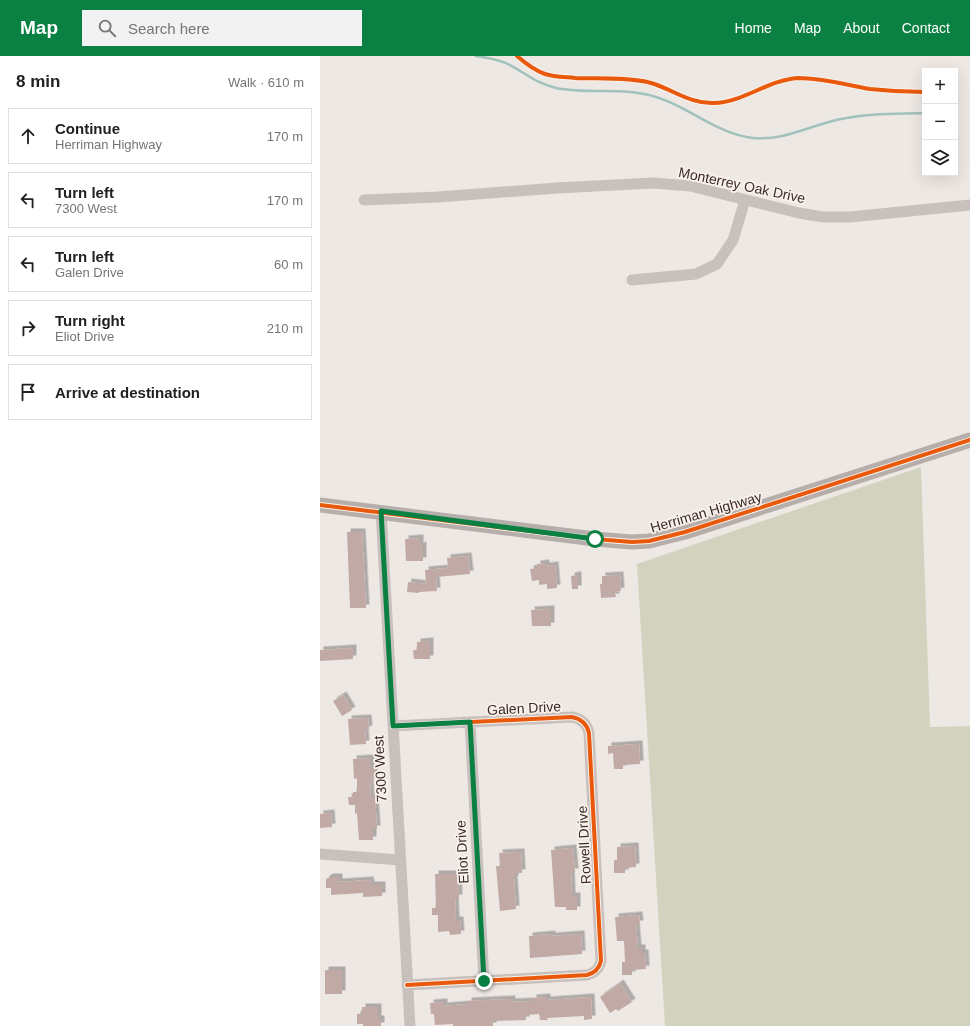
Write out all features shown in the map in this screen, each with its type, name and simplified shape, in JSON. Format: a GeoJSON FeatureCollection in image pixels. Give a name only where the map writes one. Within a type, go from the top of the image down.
{"type":"FeatureCollection","features":[{"type":"Feature","properties":{"kind":"main road","name":"Herriman Highway"},"geometry":{"type":"LineString","coordinates":[[320,504],[595,539],[632,542],[649,541],[685,532],[970,440]]}},
{"type":"Feature","properties":{"kind":"street","name":"Monterrey Oak Drive"},"geometry":{"type":"LineString","coordinates":[[364,200],[438,197],[557,188],[652,183],[690,186],[799,213],[823,217],[850,217],[970,205]]}},
{"type":"Feature","properties":{"kind":"street"},"geometry":{"type":"LineString","coordinates":[[632,280],[696,274],[717,264],[733,240],[744,200]]}},
{"type":"Feature","properties":{"kind":"street","name":"7300 West"},"geometry":{"type":"LineString","coordinates":[[381,511],[410,1026]]}},
{"type":"Feature","properties":{"kind":"street","name":"Galen Drive"},"geometry":{"type":"LineString","coordinates":[[393,726],[572,717],[583,721]]}},
{"type":"Feature","properties":{"kind":"street","name":"Rowell Drive"},"geometry":{"type":"LineString","coordinates":[[484,981],[587,975],[598,969],[601,961],[589,733],[588,728],[583,721]]}},
{"type":"Feature","properties":{"kind":"street","name":"Eliot Drive"},"geometry":{"type":"LineString","coordinates":[[470,722],[484,981]]}},
{"type":"Feature","properties":{"kind":"street"},"geometry":{"type":"LineString","coordinates":[[320,854],[400,860]]}},
{"type":"Feature","properties":{"kind":"street"},"geometry":{"type":"LineString","coordinates":[[407,985],[484,981]]}},
{"type":"Feature","properties":{"kind":"green space"},"geometry":{"type":"Polygon","coordinates":[[[921,467],[930,727],[970,726],[970,1026],[665,1026],[637,564],[921,467]]]}},
{"type":"Feature","properties":{"kind":"building"},"geometry":{"type":"Polygon","coordinates":[[[347,532],[362,532],[366,608],[350,608],[347,532]]]}},
{"type":"Feature","properties":{"kind":"building"},"geometry":{"type":"Polygon","coordinates":[[[420,538],[420,546],[423,545],[423,561],[406,561],[405,539],[420,538]]]}},
{"type":"Feature","properties":{"kind":"building"},"geometry":{"type":"Polygon","coordinates":[[[468,556],[470,574],[436,577],[437,591],[419,593],[407,592],[408,582],[426,584],[425,570],[448,568],[447,558],[468,556]]]}},
{"type":"Feature","properties":{"kind":"building"},"geometry":{"type":"Polygon","coordinates":[[[546,563],[546,566],[555,565],[557,588],[547,589],[547,584],[539,585],[539,580],[532,581],[530,569],[537,568],[537,564],[546,563]]]}},
{"type":"Feature","properties":{"kind":"building"},"geometry":{"type":"Polygon","coordinates":[[[578,575],[578,589],[572,589],[571,576],[578,575]]]}},
{"type":"Feature","properties":{"kind":"building"},"geometry":{"type":"Polygon","coordinates":[[[620,575],[621,591],[615,592],[616,597],[601,598],[600,584],[602,584],[602,576],[620,575]]]}},
{"type":"Feature","properties":{"kind":"building"},"geometry":{"type":"Polygon","coordinates":[[[551,609],[551,626],[532,626],[531,610],[551,609]]]}},
{"type":"Feature","properties":{"kind":"building"},"geometry":{"type":"Polygon","coordinates":[[[430,641],[430,659],[414,659],[413,650],[417,650],[417,642],[430,641]]]}},
{"type":"Feature","properties":{"kind":"building"},"geometry":{"type":"Polygon","coordinates":[[[353,648],[353,659],[320,661],[320,650],[353,648]]]}},
{"type":"Feature","properties":{"kind":"building"},"geometry":{"type":"Polygon","coordinates":[[[343,695],[352,710],[342,716],[333,701],[343,695]]]}},
{"type":"Feature","properties":{"kind":"building"},"geometry":{"type":"Polygon","coordinates":[[[368,718],[369,729],[365,730],[366,744],[350,745],[348,719],[368,718]]]}},
{"type":"Feature","properties":{"kind":"building"},"geometry":{"type":"Polygon","coordinates":[[[639,744],[640,764],[623,765],[623,769],[614,769],[613,753],[608,754],[608,746],[639,744]]]}},
{"type":"Feature","properties":{"kind":"building"},"geometry":{"type":"Polygon","coordinates":[[[371,758],[371,769],[374,769],[374,777],[371,778],[372,782],[370,782],[371,798],[375,798],[377,829],[373,829],[373,840],[359,840],[355,805],[349,805],[348,797],[353,797],[353,792],[357,792],[357,778],[354,779],[353,759],[371,758]]]}},
{"type":"Feature","properties":{"kind":"building"},"geometry":{"type":"Polygon","coordinates":[[[331,813],[332,827],[320,828],[320,814],[331,813]]]}},
{"type":"Feature","properties":{"kind":"building"},"geometry":{"type":"Polygon","coordinates":[[[635,846],[636,867],[625,868],[625,873],[614,873],[614,860],[617,860],[617,847],[635,846]]]}},
{"type":"Feature","properties":{"kind":"building"},"geometry":{"type":"Polygon","coordinates":[[[573,848],[575,872],[571,872],[572,896],[577,896],[577,910],[566,910],[566,907],[555,907],[551,850],[573,848]]]}},
{"type":"Feature","properties":{"kind":"building"},"geometry":{"type":"Polygon","coordinates":[[[521,852],[522,873],[515,873],[514,879],[516,909],[500,911],[496,866],[500,866],[499,853],[521,852]]]}},
{"type":"Feature","properties":{"kind":"building"},"geometry":{"type":"Polygon","coordinates":[[[435,874],[458,874],[459,898],[455,898],[456,920],[460,920],[461,934],[450,935],[449,931],[438,932],[438,915],[432,915],[432,908],[436,908],[435,874]]]}},
{"type":"Feature","properties":{"kind":"building"},"geometry":{"type":"Polygon","coordinates":[[[330,877],[339,877],[339,882],[370,880],[371,885],[382,885],[382,896],[363,897],[363,893],[331,895],[331,888],[326,888],[326,879],[330,877]]]}},
{"type":"Feature","properties":{"kind":"building"},"geometry":{"type":"Polygon","coordinates":[[[639,915],[640,924],[636,924],[638,948],[642,948],[642,953],[645,953],[646,969],[632,970],[632,975],[622,975],[622,962],[625,962],[624,941],[617,941],[615,917],[639,915]]]}},
{"type":"Feature","properties":{"kind":"building"},"geometry":{"type":"Polygon","coordinates":[[[552,934],[552,936],[581,934],[582,954],[530,958],[529,936],[552,934]]]}},
{"type":"Feature","properties":{"kind":"building"},"geometry":{"type":"Polygon","coordinates":[[[325,970],[342,970],[342,994],[325,994],[325,970]]]}},
{"type":"Feature","properties":{"kind":"building"},"geometry":{"type":"Polygon","coordinates":[[[620,983],[632,1002],[618,1011],[616,1009],[610,1013],[600,997],[620,983]]]}},
{"type":"Feature","properties":{"kind":"building"},"geometry":{"type":"Polygon","coordinates":[[[547,997],[547,1000],[591,997],[592,1019],[584,1020],[584,1016],[547,1018],[548,1020],[540,1020],[539,1014],[526,1015],[526,1020],[493,1021],[493,1026],[453,1026],[453,1024],[435,1025],[434,1014],[431,1014],[430,1003],[444,1002],[444,1006],[468,1004],[468,1001],[512,999],[512,1002],[533,1001],[533,998],[547,997]]]}},
{"type":"Feature","properties":{"kind":"building"},"geometry":{"type":"Polygon","coordinates":[[[362,1007],[378,1007],[378,1019],[381,1019],[381,1026],[363,1026],[363,1024],[357,1024],[357,1014],[362,1014],[362,1007]]]}},
{"type":"Feature","properties":{"kind":"waterway"},"geometry":{"type":"LineString","coordinates":[[476,56],[504,62],[536,81],[556,88],[582,91],[621,91],[646,94],[671,102],[716,126],[740,136],[753,138],[787,135],[851,117],[883,114],[922,113]]}},
{"type":"Feature","properties":{"kind":"cycle path"},"geometry":{"type":"LineString","coordinates":[[517,56],[526,64],[548,75],[575,78],[642,81],[659,86],[689,99],[705,103],[725,102],[776,83],[798,78],[825,80],[870,89],[922,92]]}},
{"type":"Feature","properties":{"kind":"cycle path"},"geometry":{"type":"LineString","coordinates":[[320,505],[595,539],[632,542],[649,541],[685,532],[970,440]]}},
{"type":"Feature","properties":{"kind":"cycle path"},"geometry":{"type":"LineString","coordinates":[[393,726],[572,717],[584,722],[589,733],[601,961],[598,968],[594,972],[587,975],[407,985]]}},
{"type":"Feature","properties":{"kind":"route"},"geometry":{"type":"LineString","coordinates":[[484,981],[470,722],[393,726],[381,511],[595,539]]}}]}
